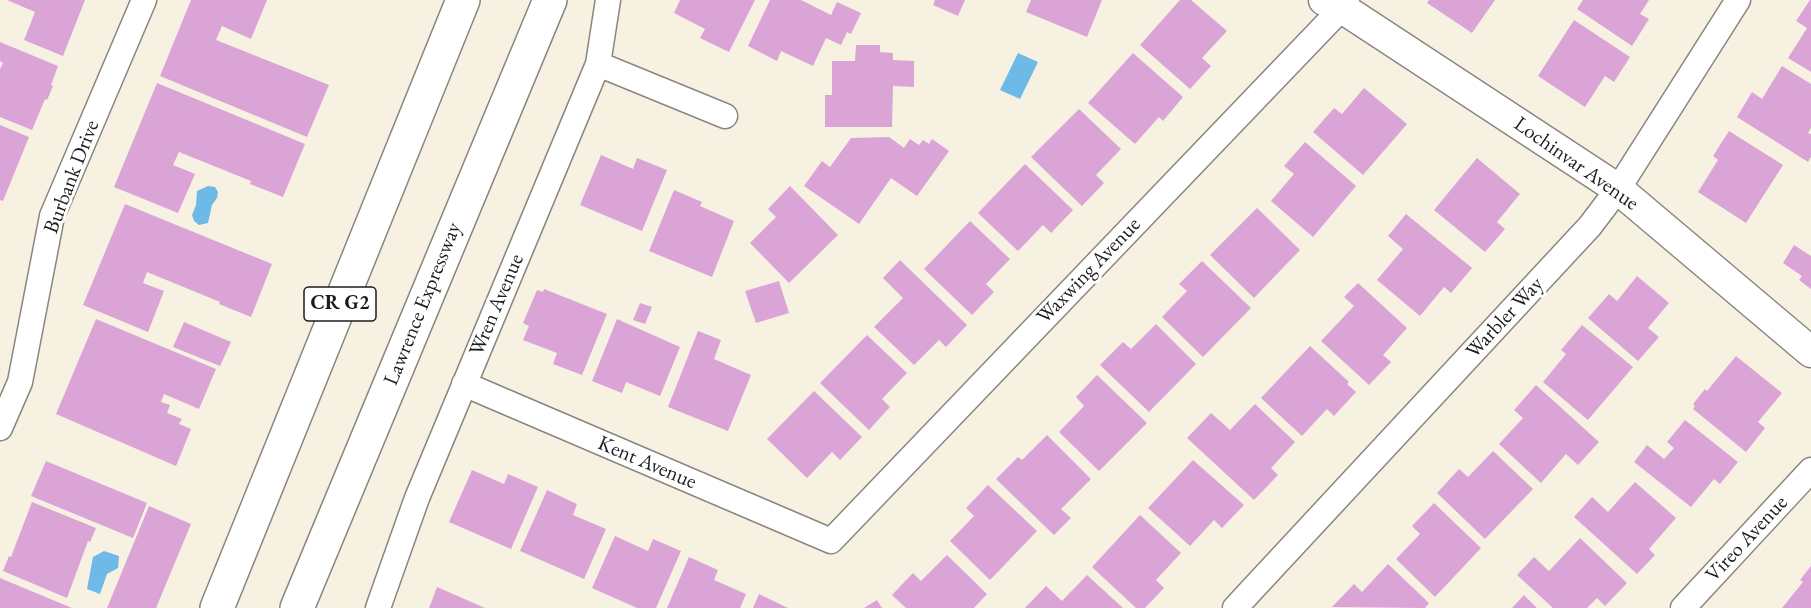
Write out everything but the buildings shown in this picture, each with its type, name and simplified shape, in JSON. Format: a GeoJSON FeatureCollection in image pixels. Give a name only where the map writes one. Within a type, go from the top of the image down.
{"type":"FeatureCollection","features":[{"type":"Feature","properties":{"kind":"highway","name":"CR G2"},"geometry":{"type":"LineString","coordinates":[[218,608],[463,0]]}},
{"type":"Feature","properties":{"kind":"highway","name":"Lawrence Expressway"},"geometry":{"type":"LineString","coordinates":[[297,608],[550,0]]}},
{"type":"Feature","properties":{"kind":"street","name":"Burbank Drive"},"geometry":{"type":"LineString","coordinates":[[0,428],[20,382],[52,216],[144,0]]}},
{"type":"Feature","properties":{"kind":"street","name":"Wren Avenue"},"geometry":{"type":"LineString","coordinates":[[378,608],[417,498],[598,64],[608,0]]}},
{"type":"Feature","properties":{"kind":"street","name":"Warbler Way"},"geometry":{"type":"LineString","coordinates":[[1235,608],[1590,226],[1618,189],[1738,0]]}},
{"type":"Feature","properties":{"kind":"street","name":"Lochinvar Avenue"},"geometry":{"type":"LineString","coordinates":[[1338,3],[1618,189],[1811,352]]}},
{"type":"Feature","properties":{"kind":"street","name":"Waxwing Avenue"},"geometry":{"type":"LineString","coordinates":[[831,541],[1338,3]]}},
{"type":"Feature","properties":{"kind":"street"},"geometry":{"type":"LineString","coordinates":[[598,64],[725,116]]}},
{"type":"Feature","properties":{"kind":"street","name":"Kent Avenue"},"geometry":{"type":"LineString","coordinates":[[464,384],[831,541]]}},
{"type":"Feature","properties":{"kind":"street","name":"Vireo Avenue"},"geometry":{"type":"LineString","coordinates":[[1683,608],[1811,470]]}},
{"type":"Feature","properties":{"kind":"water"},"geometry":{"type":"Polygon","coordinates":[[[1018,53],[1038,62],[1020,99],[1000,90],[1018,53]]]}},
{"type":"Feature","properties":{"kind":"water"},"geometry":{"type":"Polygon","coordinates":[[[208,186],[215,187],[218,192],[217,198],[212,205],[208,223],[199,225],[194,221],[192,215],[196,205],[197,191],[208,186]]]}},
{"type":"Feature","properties":{"kind":"water"},"geometry":{"type":"Polygon","coordinates":[[[104,551],[119,556],[118,568],[107,574],[100,594],[87,589],[93,557],[104,551]]]}}]}
